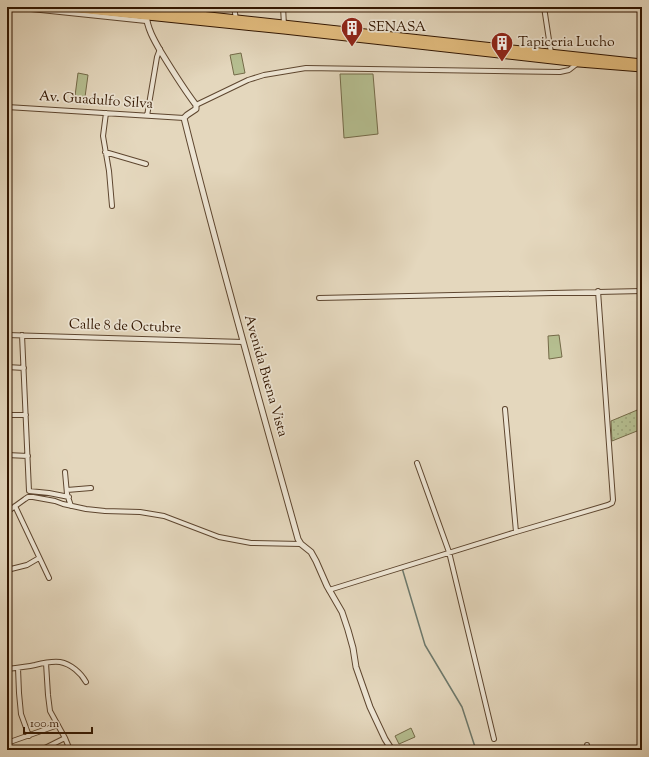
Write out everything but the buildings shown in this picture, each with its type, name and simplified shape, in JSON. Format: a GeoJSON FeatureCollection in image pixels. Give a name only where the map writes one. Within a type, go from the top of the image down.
{"type":"FeatureCollection","features":[{"type":"Feature","properties":{"kind":"main road"},"geometry":{"type":"LineString","coordinates":[[60,7],[284,25],[579,62],[594,61],[642,63]]}},
{"type":"Feature","properties":{"kind":"main road"},"geometry":{"type":"LineString","coordinates":[[104,7],[145,13],[389,39],[551,54],[642,68]]}},
{"type":"Feature","properties":{"kind":"street"},"geometry":{"type":"LineString","coordinates":[[12,7],[145,13],[148,26],[160,49],[181,84],[196,104],[196,109],[187,114],[184,118]]}},
{"type":"Feature","properties":{"kind":"street"},"geometry":{"type":"LineString","coordinates":[[234,7],[236,20]]}},
{"type":"Feature","properties":{"kind":"street"},"geometry":{"type":"LineString","coordinates":[[283,7],[284,25]]}},
{"type":"Feature","properties":{"kind":"street"},"geometry":{"type":"LineString","coordinates":[[544,7],[551,54]]}},
{"type":"Feature","properties":{"kind":"street"},"geometry":{"type":"LineString","coordinates":[[147,116],[157,57],[160,49]]}},
{"type":"Feature","properties":{"kind":"street"},"geometry":{"type":"LineString","coordinates":[[196,104],[249,80],[264,75],[306,68],[560,72],[569,70],[579,62]]}},
{"type":"Feature","properties":{"kind":"street","name":"Av. Guadulfo Silva"},"geometry":{"type":"LineString","coordinates":[[7,106],[184,118]]}},
{"type":"Feature","properties":{"kind":"street"},"geometry":{"type":"LineString","coordinates":[[106,113],[103,136],[109,171],[112,206]]}},
{"type":"Feature","properties":{"kind":"street","name":"Avenida Buena Vista"},"geometry":{"type":"LineString","coordinates":[[184,118],[194,161],[243,342],[298,539],[301,544],[311,552],[329,590],[342,612],[351,642],[356,667],[370,707],[385,739],[392,750]]}},
{"type":"Feature","properties":{"kind":"street"},"geometry":{"type":"LineString","coordinates":[[105,152],[146,164]]}},
{"type":"Feature","properties":{"kind":"street"},"geometry":{"type":"LineString","coordinates":[[319,298],[642,290]]}},
{"type":"Feature","properties":{"kind":"street"},"geometry":{"type":"LineString","coordinates":[[329,590],[449,552],[608,505],[613,502],[598,292]]}},
{"type":"Feature","properties":{"kind":"street","name":"Calle 8 de Octubre"},"geometry":{"type":"LineString","coordinates":[[7,335],[243,342]]}},
{"type":"Feature","properties":{"kind":"street"},"geometry":{"type":"LineString","coordinates":[[22,336],[29,491],[68,497]]}},
{"type":"Feature","properties":{"kind":"street"},"geometry":{"type":"LineString","coordinates":[[7,368],[24,368]]}},
{"type":"Feature","properties":{"kind":"street"},"geometry":{"type":"LineString","coordinates":[[505,409],[516,532]]}},
{"type":"Feature","properties":{"kind":"street"},"geometry":{"type":"LineString","coordinates":[[7,415],[26,415]]}},
{"type":"Feature","properties":{"kind":"street"},"geometry":{"type":"LineString","coordinates":[[7,455],[28,456]]}},
{"type":"Feature","properties":{"kind":"street"},"geometry":{"type":"LineString","coordinates":[[417,463],[449,552],[494,739]]}},
{"type":"Feature","properties":{"kind":"street"},"geometry":{"type":"LineString","coordinates":[[65,472],[68,497],[71,506]]}},
{"type":"Feature","properties":{"kind":"street"},"geometry":{"type":"LineString","coordinates":[[67,490],[91,488]]}},
{"type":"Feature","properties":{"kind":"street"},"geometry":{"type":"LineString","coordinates":[[7,512],[28,497],[33,497],[86,509],[140,512],[164,516],[218,537],[251,543],[301,544]]}},
{"type":"Feature","properties":{"kind":"street"},"geometry":{"type":"LineString","coordinates":[[15,506],[49,578]]}},
{"type":"Feature","properties":{"kind":"street"},"geometry":{"type":"LineString","coordinates":[[7,570],[27,565],[39,558]]}},
{"type":"Feature","properties":{"kind":"street"},"geometry":{"type":"LineString","coordinates":[[7,669],[60,662],[73,667],[83,676],[86,682]]}},
{"type":"Feature","properties":{"kind":"street"},"geometry":{"type":"LineString","coordinates":[[46,663],[50,711],[70,750]]}},
{"type":"Feature","properties":{"kind":"street"},"geometry":{"type":"LineString","coordinates":[[18,668],[21,714],[29,736]]}},
{"type":"Feature","properties":{"kind":"street"},"geometry":{"type":"LineString","coordinates":[[7,744],[58,725]]}},
{"type":"Feature","properties":{"kind":"street"},"geometry":{"type":"LineString","coordinates":[[41,750],[65,738]]}},
{"type":"Feature","properties":{"kind":"street"},"geometry":{"type":"LineString","coordinates":[[587,745],[587,750]]}},
{"type":"Feature","properties":{"kind":"green space"},"geometry":{"type":"Polygon","coordinates":[[[241,53],[245,73],[234,75],[230,55],[241,53]]]}},
{"type":"Feature","properties":{"kind":"green space"},"geometry":{"type":"Polygon","coordinates":[[[78,73],[88,75],[85,97],[75,96],[78,73]]]}},
{"type":"Feature","properties":{"kind":"green space"},"geometry":{"type":"Polygon","coordinates":[[[340,74],[373,74],[378,134],[344,138],[340,74]]]}},
{"type":"Feature","properties":{"kind":"green space"},"geometry":{"type":"Polygon","coordinates":[[[559,335],[562,357],[549,359],[548,336],[559,335]]]}},
{"type":"Feature","properties":{"kind":"green space"},"geometry":{"type":"Polygon","coordinates":[[[642,408],[642,429],[612,441],[611,421],[642,408]]]}},
{"type":"Feature","properties":{"kind":"green space"},"geometry":{"type":"Polygon","coordinates":[[[411,728],[415,737],[399,744],[395,736],[411,728]]]}},
{"type":"Feature","properties":{"kind":"waterway"},"geometry":{"type":"LineString","coordinates":[[402,568],[425,645],[462,707],[476,750]]}},
{"type":"Feature","properties":{"kind":"place","name":"SENASA"},"geometry":{"type":"Point","coordinates":[352,48]}},
{"type":"Feature","properties":{"kind":"place","name":"Tapiceria Lucho"},"geometry":{"type":"Point","coordinates":[502,62]}}]}
